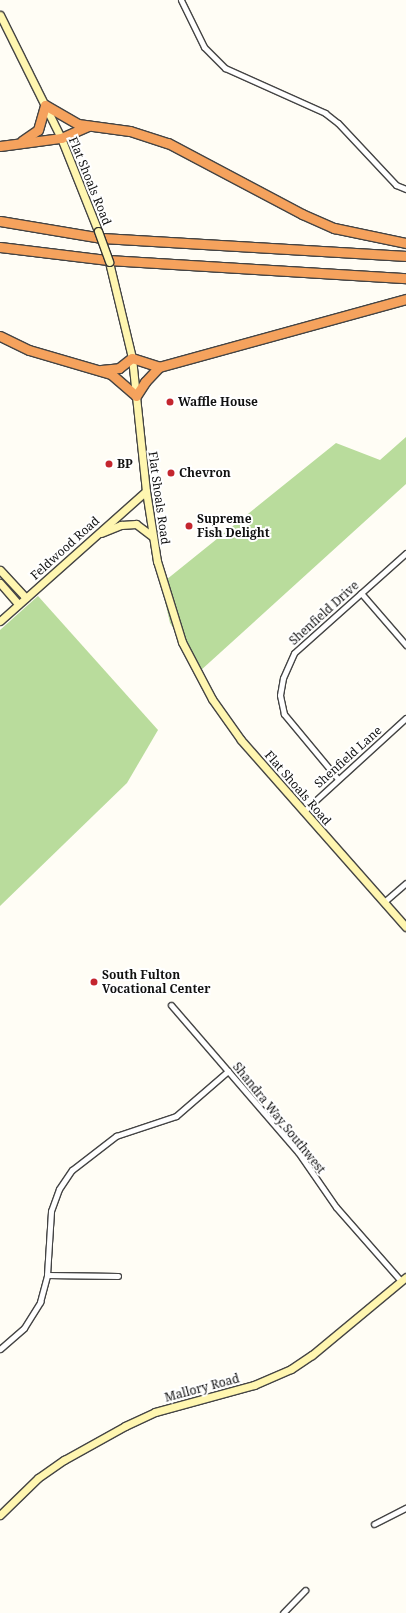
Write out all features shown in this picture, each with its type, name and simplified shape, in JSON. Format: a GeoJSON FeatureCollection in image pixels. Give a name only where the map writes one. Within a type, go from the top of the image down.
{"type":"FeatureCollection","features":[{"type":"Feature","properties":{"kind":"highway"},"geometry":{"type":"LineString","coordinates":[[22,141],[38,130],[45,105],[72,121],[88,126],[130,131],[168,143],[315,220],[334,228],[406,243]]}},
{"type":"Feature","properties":{"kind":"highway"},"geometry":{"type":"LineString","coordinates":[[0,146],[22,141],[61,138],[88,126]]}},
{"type":"Feature","properties":{"kind":"highway"},"geometry":{"type":"LineString","coordinates":[[0,221],[102,238],[406,256]]}},
{"type":"Feature","properties":{"kind":"highway"},"geometry":{"type":"LineString","coordinates":[[0,246],[108,260],[406,278]]}},
{"type":"Feature","properties":{"kind":"highway"},"geometry":{"type":"LineString","coordinates":[[0,336],[28,350],[111,374],[136,396],[145,382],[159,367],[406,299]]}},
{"type":"Feature","properties":{"kind":"highway"},"geometry":{"type":"LineString","coordinates":[[101,370],[119,368],[132,358],[159,367]]}},
{"type":"Feature","properties":{"kind":"street"},"geometry":{"type":"LineString","coordinates":[[181,0],[204,46],[225,68],[325,113],[343,128],[396,185],[406,189]]}},
{"type":"Feature","properties":{"kind":"street","name":"Flat Shoals Road"},"geometry":{"type":"LineString","coordinates":[[0,15],[61,138],[90,204],[115,283],[132,358],[146,491],[153,537],[172,615],[194,666],[212,698],[241,740],[406,927]]}},
{"type":"Feature","properties":{"kind":"street","name":"Feldwood Road"},"geometry":{"type":"LineString","coordinates":[[0,621],[146,491]]}},
{"type":"Feature","properties":{"kind":"street"},"geometry":{"type":"LineString","coordinates":[[95,536],[121,524],[136,524],[153,537]]}},
{"type":"Feature","properties":{"kind":"street","name":"Shenfield Drive"},"geometry":{"type":"LineString","coordinates":[[338,779],[284,714],[280,695],[283,678],[294,653],[406,553]]}},
{"type":"Feature","properties":{"kind":"street"},"geometry":{"type":"LineString","coordinates":[[0,570],[26,598]]}},
{"type":"Feature","properties":{"kind":"street"},"geometry":{"type":"LineString","coordinates":[[0,583],[18,604]]}},
{"type":"Feature","properties":{"kind":"street"},"geometry":{"type":"LineString","coordinates":[[362,593],[406,645]]}},
{"type":"Feature","properties":{"kind":"street","name":"Shenfield Lane"},"geometry":{"type":"LineString","coordinates":[[304,811],[406,718]]}},
{"type":"Feature","properties":{"kind":"street"},"geometry":{"type":"LineString","coordinates":[[384,902],[406,883]]}},
{"type":"Feature","properties":{"kind":"street","name":"Shandra Way Southwest"},"geometry":{"type":"LineString","coordinates":[[171,1005],[298,1152],[336,1207],[404,1279]]}},
{"type":"Feature","properties":{"kind":"street"},"geometry":{"type":"LineString","coordinates":[[0,1349],[24,1328],[33,1315],[47,1275],[51,1211],[59,1189],[72,1170],[116,1136],[176,1116],[228,1071]]}},
{"type":"Feature","properties":{"kind":"street"},"geometry":{"type":"LineString","coordinates":[[47,1275],[118,1276]]}},
{"type":"Feature","properties":{"kind":"street","name":"Mallory Road"},"geometry":{"type":"LineString","coordinates":[[0,1515],[38,1478],[64,1460],[125,1426],[155,1412],[254,1385],[285,1372],[312,1355],[404,1279]]}},
{"type":"Feature","properties":{"kind":"street"},"geometry":{"type":"LineString","coordinates":[[374,1524],[406,1508]]}},
{"type":"Feature","properties":{"kind":"street"},"geometry":{"type":"LineString","coordinates":[[283,1613],[305,1590]]}},
{"type":"Feature","properties":{"kind":"green space"},"geometry":{"type":"Polygon","coordinates":[[[406,437],[406,484],[200,671],[170,623],[161,584],[336,443],[380,460],[406,437]]]}},
{"type":"Feature","properties":{"kind":"green space"},"geometry":{"type":"Polygon","coordinates":[[[38,596],[158,730],[127,783],[0,906],[0,630],[38,596]]]}},
{"type":"Feature","properties":{"kind":"place","name":"Waffle House"},"geometry":{"type":"Point","coordinates":[170,402]}},
{"type":"Feature","properties":{"kind":"place","name":"BP"},"geometry":{"type":"Point","coordinates":[109,464]}},
{"type":"Feature","properties":{"kind":"place","name":"Chevron"},"geometry":{"type":"Point","coordinates":[171,473]}},
{"type":"Feature","properties":{"kind":"place","name":"Supreme Fish Delight"},"geometry":{"type":"Point","coordinates":[189,526]}},
{"type":"Feature","properties":{"kind":"place","name":"South Fulton Vocational Center"},"geometry":{"type":"Point","coordinates":[94,982]}}]}
